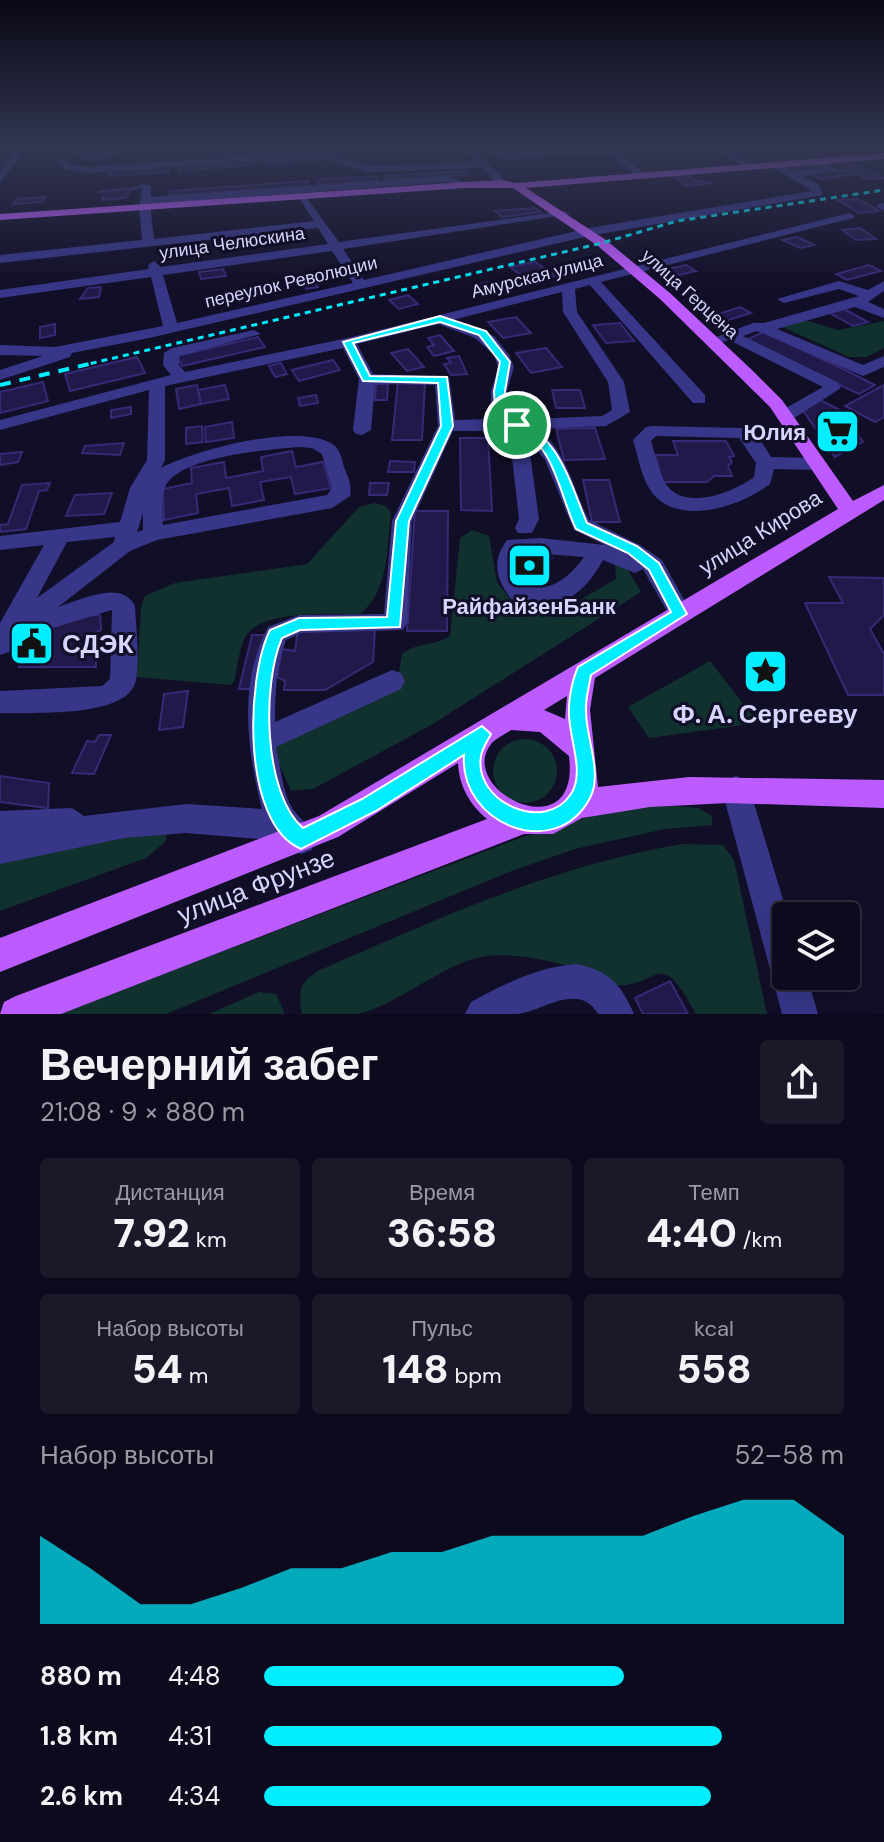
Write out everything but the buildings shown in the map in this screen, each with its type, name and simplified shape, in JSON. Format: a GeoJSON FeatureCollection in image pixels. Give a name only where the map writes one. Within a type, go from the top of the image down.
{"type":"FeatureCollection","features":[{"type":"Feature","properties":{"kind":"main road"},"geometry":{"type":"LineString","coordinates":[[0,217],[235,195]]}},
{"type":"Feature","properties":{"kind":"main road","name":"улица Герцена"},"geometry":{"type":"LineString","coordinates":[[529,195],[564,214],[589,232],[713,341],[785,416],[849,510]]}},
{"type":"Feature","properties":{"kind":"main road","name":"улица Кирова"},"geometry":{"type":"LineString","coordinates":[[492,727],[884,491]]}},
{"type":"Feature","properties":{"kind":"main road"},"geometry":{"type":"LineString","coordinates":[[573,806],[583,792],[577,710],[584,671]]}},
{"type":"Feature","properties":{"kind":"main road"},"geometry":{"type":"LineString","coordinates":[[582,751],[562,727],[532,716],[492,727],[472,757],[475,784],[492,807],[520,821],[550,821],[573,806],[618,795],[736,790],[884,794]]}},
{"type":"Feature","properties":{"kind":"main road","name":"улица Фрунзе"},"geometry":{"type":"LineString","coordinates":[[0,955],[369,805],[492,727]]}},
{"type":"Feature","properties":{"kind":"main road","name":"улица Фрунзе"},"geometry":{"type":"LineString","coordinates":[[16,1014],[520,821]]}},
{"type":"Feature","properties":{"kind":"street"},"geometry":{"type":"LineString","coordinates":[[146,195],[149,244]]}},
{"type":"Feature","properties":{"kind":"street"},"geometry":{"type":"LineString","coordinates":[[145,204],[160,195]]}},
{"type":"Feature","properties":{"kind":"street"},"geometry":{"type":"LineString","coordinates":[[312,195],[322,224],[360,284]]}},
{"type":"Feature","properties":{"kind":"street","name":"переулок Революции"},"geometry":{"type":"LineString","coordinates":[[6,355],[55,352],[171,329],[589,232],[811,195]]}},
{"type":"Feature","properties":{"kind":"street","name":"улица Челюскина"},"geometry":{"type":"LineString","coordinates":[[0,294],[154,269],[564,214]]}},
{"type":"Feature","properties":{"kind":"street"},"geometry":{"type":"LineString","coordinates":[[428,216],[443,231]]}},
{"type":"Feature","properties":{"kind":"street","name":"Амурская улица"},"geometry":{"type":"LineString","coordinates":[[0,425],[180,377],[348,342],[849,216]]}},
{"type":"Feature","properties":{"kind":"street"},"geometry":{"type":"LineString","coordinates":[[0,259],[322,224]]}},
{"type":"Feature","properties":{"kind":"street"},"geometry":{"type":"LineString","coordinates":[[154,269],[171,329]]}},
{"type":"Feature","properties":{"kind":"street"},"geometry":{"type":"LineString","coordinates":[[593,281],[699,399]]}},
{"type":"Feature","properties":{"kind":"street"},"geometry":{"type":"LineString","coordinates":[[784,299],[839,285],[871,295]]}},
{"type":"Feature","properties":{"kind":"street"},"geometry":{"type":"LineString","coordinates":[[713,341],[753,326],[766,327],[856,302],[884,285]]}},
{"type":"Feature","properties":{"kind":"street"},"geometry":{"type":"LineString","coordinates":[[447,426],[606,421],[621,412],[616,382],[570,312],[568,288]]}},
{"type":"Feature","properties":{"kind":"street"},"geometry":{"type":"LineString","coordinates":[[482,320],[525,312],[529,308],[524,299]]}},
{"type":"Feature","properties":{"kind":"street"},"geometry":{"type":"LineString","coordinates":[[856,302],[884,314]]}},
{"type":"Feature","properties":{"kind":"street"},"geometry":{"type":"LineString","coordinates":[[440,319],[482,333],[505,362],[499,391],[529,519],[525,528]]}},
{"type":"Feature","properties":{"kind":"street"},"geometry":{"type":"LineString","coordinates":[[766,327],[884,380]]}},
{"type":"Feature","properties":{"kind":"street"},"geometry":{"type":"LineString","coordinates":[[180,377],[171,365],[172,353],[254,334]]}},
{"type":"Feature","properties":{"kind":"street"},"geometry":{"type":"LineString","coordinates":[[730,335],[833,388],[785,416]]}},
{"type":"Feature","properties":{"kind":"street"},"geometry":{"type":"LineString","coordinates":[[348,342],[367,379],[362,430]]}},
{"type":"Feature","properties":{"kind":"street"},"geometry":{"type":"LineString","coordinates":[[294,366],[322,357],[319,347]]}},
{"type":"Feature","properties":{"kind":"street"},"geometry":{"type":"LineString","coordinates":[[0,375],[43,364],[75,348]]}},
{"type":"Feature","properties":{"kind":"street"},"geometry":{"type":"LineString","coordinates":[[863,371],[884,361]]}},
{"type":"Feature","properties":{"kind":"street"},"geometry":{"type":"LineString","coordinates":[[294,833],[276,808],[261,741],[262,694],[269,650],[276,634],[299,624],[395,623],[402,521],[447,426],[443,380],[367,379]]}},
{"type":"Feature","properties":{"kind":"street"},"geometry":{"type":"LineString","coordinates":[[5,638],[126,537],[140,488],[156,460],[157,383]]}},
{"type":"Feature","properties":{"kind":"street"},"geometry":{"type":"LineString","coordinates":[[508,424],[536,436],[554,458],[581,525],[632,550],[654,566],[680,614]]}},
{"type":"Feature","properties":{"kind":"street"},"geometry":{"type":"LineString","coordinates":[[652,431],[743,433],[750,437],[765,463],[763,480],[741,495],[724,501],[683,501],[668,497],[661,491],[642,440],[652,431]]}},
{"type":"Feature","properties":{"kind":"street"},"geometry":{"type":"LineString","coordinates":[[0,543],[60,536],[126,537],[153,534],[332,501],[340,496],[342,488],[330,451],[315,443],[284,444],[179,465],[160,478],[155,488],[153,534]]}},
{"type":"Feature","properties":{"kind":"street"},"geometry":{"type":"LineString","coordinates":[[765,463],[818,464]]}},
{"type":"Feature","properties":{"kind":"street"},"geometry":{"type":"LineString","coordinates":[[5,638],[60,536]]}},
{"type":"Feature","properties":{"kind":"street"},"geometry":{"type":"LineString","coordinates":[[597,553],[630,561],[680,614]]}},
{"type":"Feature","properties":{"kind":"street"},"geometry":{"type":"LineString","coordinates":[[0,702],[103,697],[116,692],[123,682],[124,606],[120,601],[5,638]]}},
{"type":"Feature","properties":{"kind":"street"},"geometry":{"type":"LineString","coordinates":[[261,741],[392,681]]}},
{"type":"Feature","properties":{"kind":"street"},"geometry":{"type":"LineString","coordinates":[[736,790],[772,915]]}},
{"type":"Feature","properties":{"kind":"street"},"geometry":{"type":"LineString","coordinates":[[0,826],[173,816],[218,817],[294,833]]}},
{"type":"Feature","properties":{"kind":"street"},"geometry":{"type":"LineString","coordinates":[[0,849],[173,816]]}},
{"type":"Feature","properties":{"kind":"street"},"geometry":{"type":"LineString","coordinates":[[483,1014],[566,982],[587,982],[604,992],[616,1014]]}},
{"type":"Feature","properties":{"kind":"street"},"geometry":{"type":"LineString","coordinates":[[794,990],[800,1014]]}},
{"type":"Feature","properties":{"kind":"green space"},"geometry":{"type":"Polygon","coordinates":[[[805,320],[838,330],[884,321],[884,348],[867,357],[849,357],[780,326],[805,320]]]}},
{"type":"Feature","properties":{"kind":"green space"},"geometry":{"type":"Polygon","coordinates":[[[375,503],[386,506],[391,513],[387,554],[377,594],[360,614],[301,615],[270,620],[257,626],[245,638],[234,682],[230,685],[137,677],[141,607],[145,596],[175,583],[307,564],[359,507],[375,503]]]}},
{"type":"Feature","properties":{"kind":"green space"},"geometry":{"type":"Polygon","coordinates":[[[472,530],[489,536],[497,582],[521,613],[556,614],[616,579],[615,563],[625,565],[641,592],[431,725],[313,789],[291,791],[274,752],[275,743],[397,683],[402,654],[450,636],[460,538],[472,530]]]}},
{"type":"Feature","properties":{"kind":"green space"},"geometry":{"type":"Polygon","coordinates":[[[710,661],[758,723],[649,738],[628,707],[710,661]]]}},
{"type":"Feature","properties":{"kind":"green space"},"geometry":{"type":"Polygon","coordinates":[[[519,739],[531,739],[548,748],[555,759],[555,783],[548,794],[531,803],[519,803],[507,798],[498,789],[493,777],[493,765],[498,753],[507,744],[519,739]]]}},
{"type":"Feature","properties":{"kind":"green space"},"geometry":{"type":"Polygon","coordinates":[[[624,806],[698,808],[712,816],[712,825],[665,829],[575,849],[509,872],[166,1014],[59,1014],[520,838],[624,806]]]}},
{"type":"Feature","properties":{"kind":"green space"},"geometry":{"type":"Polygon","coordinates":[[[167,832],[165,842],[146,858],[0,911],[0,854],[167,832]]]}},
{"type":"Feature","properties":{"kind":"green space"},"geometry":{"type":"Polygon","coordinates":[[[683,844],[723,845],[734,860],[767,1014],[696,1014],[683,992],[665,974],[626,985],[609,985],[553,962],[498,955],[459,964],[385,1004],[357,1014],[302,1014],[301,989],[307,979],[318,971],[542,880],[635,853],[683,844]]]}},
{"type":"Feature","properties":{"kind":"green space"},"geometry":{"type":"Polygon","coordinates":[[[259,992],[276,994],[285,1014],[209,1014],[259,992]]]}},
{"type":"Feature","properties":{"kind":"railway"},"geometry":{"type":"LineString","coordinates":[[80,366],[602,243],[677,221],[848,195]]}},
{"type":"Feature","properties":{"kind":"railway"},"geometry":{"type":"LineString","coordinates":[[0,385],[89,364]]}},
{"type":"Feature","properties":{"kind":"place","name":"Юлия"},"geometry":{"type":"Point","coordinates":[837,432]}},
{"type":"Feature","properties":{"kind":"place","name":"РайфайзенБанк"},"geometry":{"type":"Point","coordinates":[529,565]}},
{"type":"Feature","properties":{"kind":"place","name":"СДЭК"},"geometry":{"type":"Point","coordinates":[31,644]}},
{"type":"Feature","properties":{"kind":"place","name":"Ф. А. Сергееву"},"geometry":{"type":"Point","coordinates":[765,671]}},
{"type":"Feature","properties":{"kind":"route"},"geometry":{"type":"LineString","coordinates":[[440,319],[474,329],[482,333],[505,362],[499,391],[500,424],[517,425],[544,443],[554,458],[581,525],[589,532],[632,550],[654,566],[680,614],[584,671],[577,710],[585,772],[583,792],[573,806],[550,821],[520,821],[492,807],[475,784],[472,757],[482,734],[369,805],[301,839],[288,827],[276,808],[261,741],[262,694],[269,650],[276,634],[299,624],[395,623],[402,521],[423,483],[447,426],[443,380],[367,379],[348,342],[440,319]]}}]}
